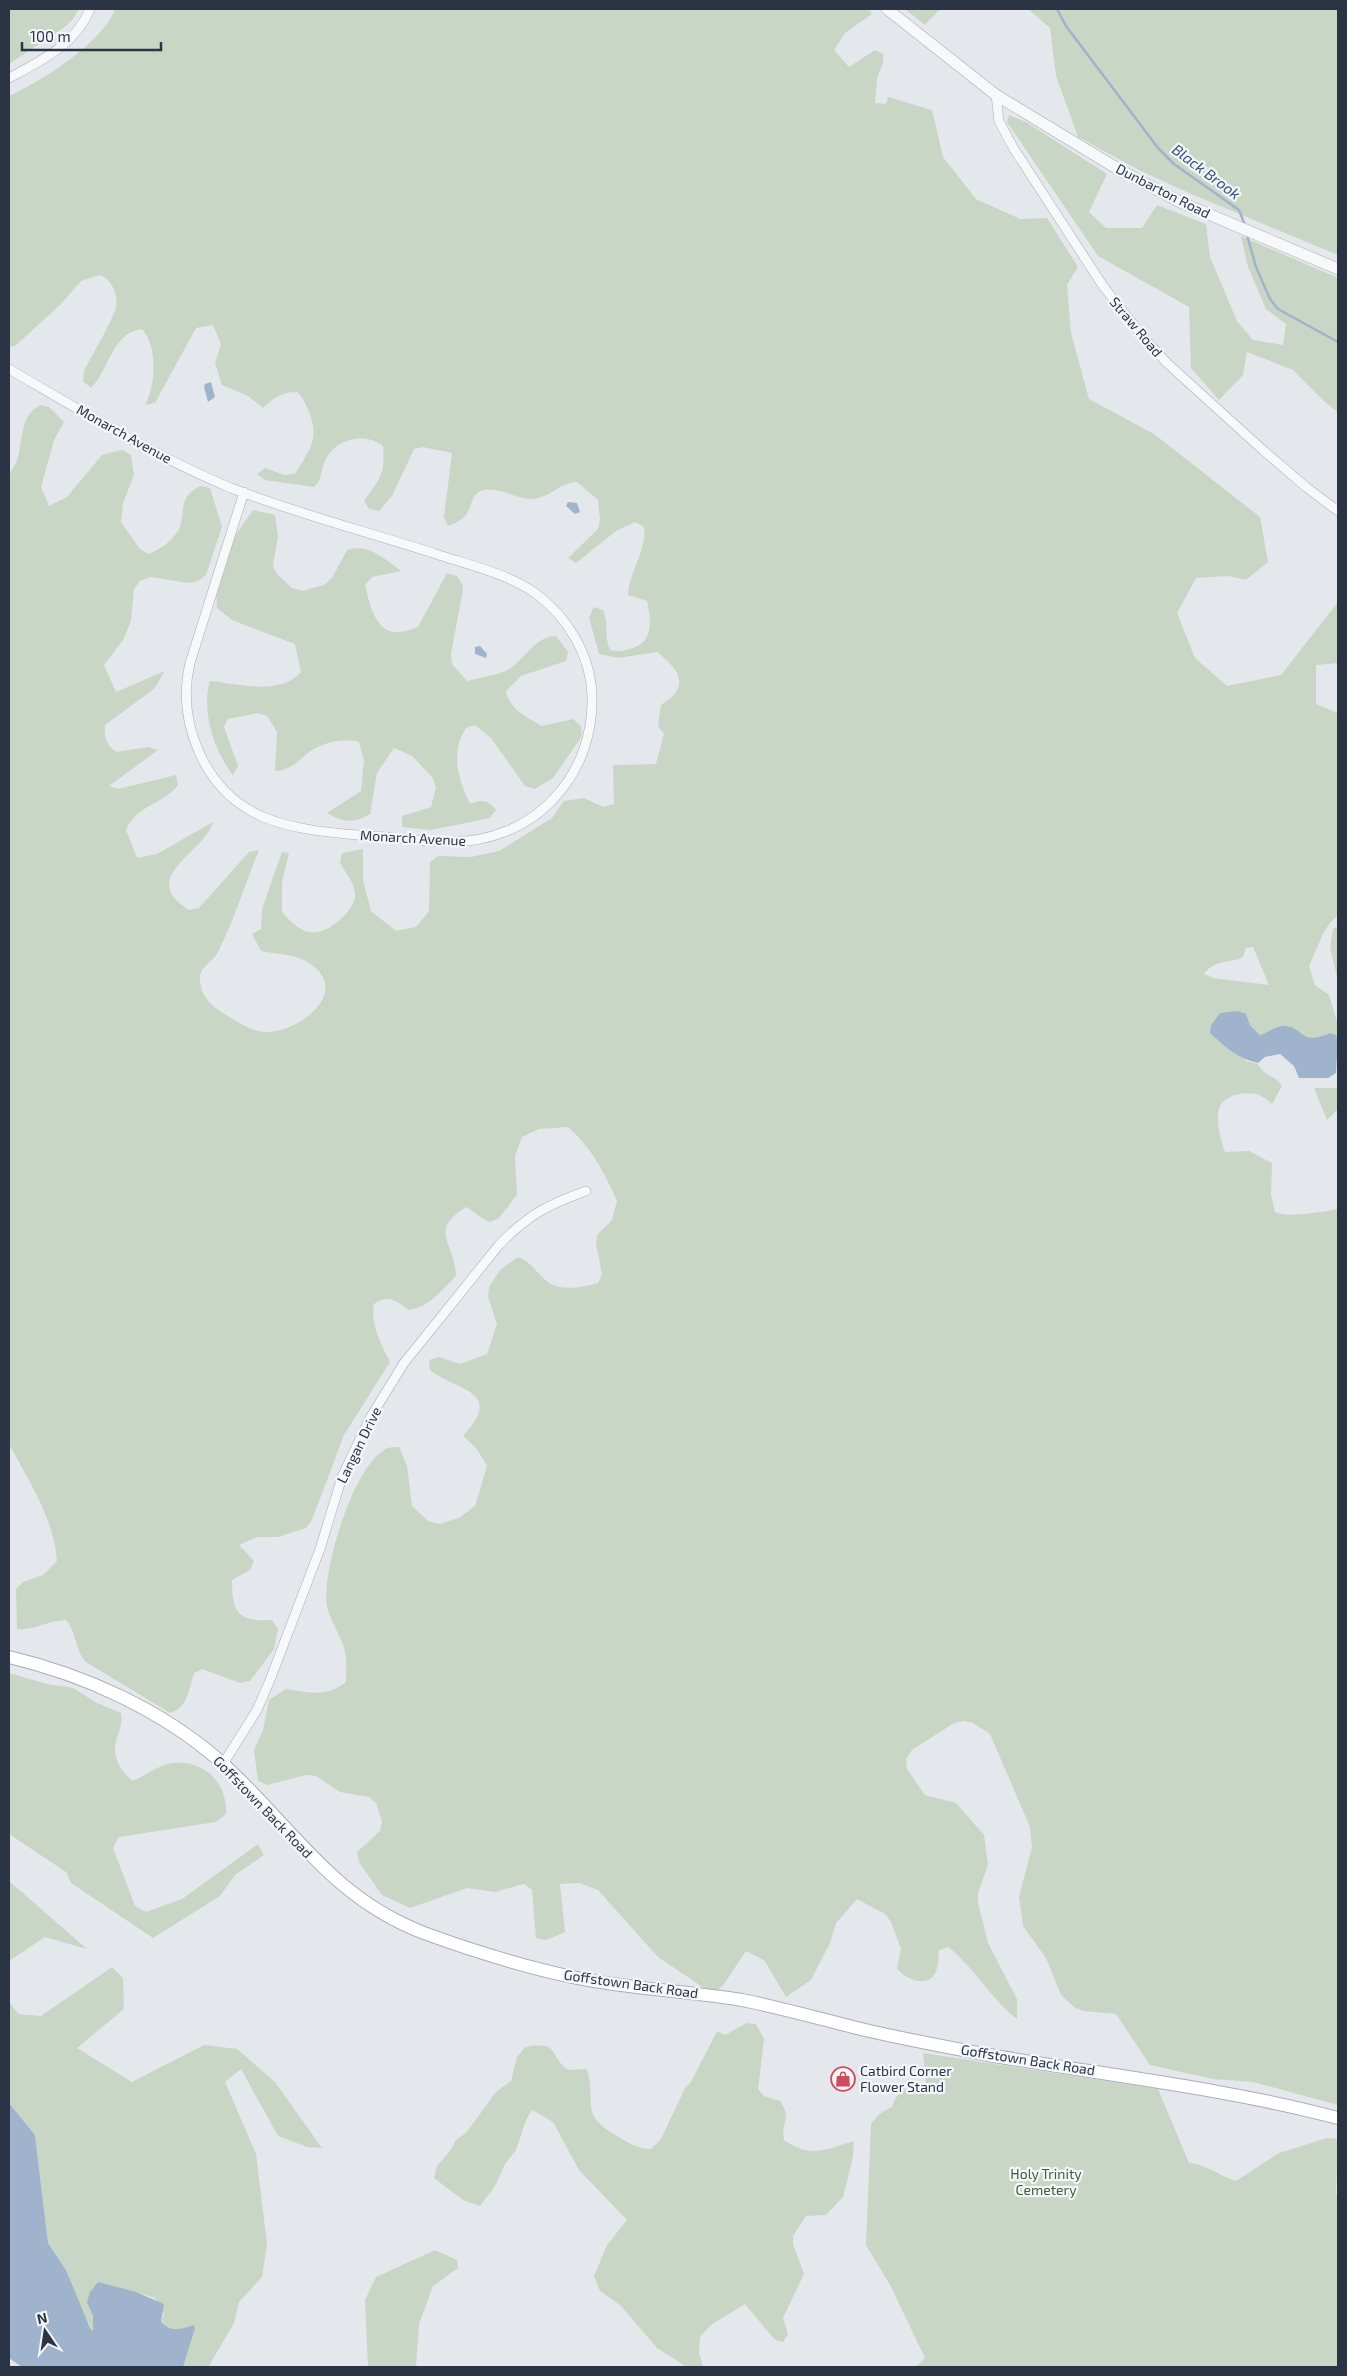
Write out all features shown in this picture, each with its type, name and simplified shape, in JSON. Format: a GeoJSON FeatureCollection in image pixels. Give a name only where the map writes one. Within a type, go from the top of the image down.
{"type":"FeatureCollection","features":[{"type":"Feature","properties":{"kind":"main road","name":"Goffstown Back Road"},"geometry":{"type":"LineString","coordinates":[[9,1657],[50,1669],[130,1701],[185,1734],[223,1764],[326,1872],[351,1893],[370,1907],[402,1924],[472,1950],[578,1978],[740,2000],[901,2038],[1248,2098],[1338,2118]]}},
{"type":"Feature","properties":{"kind":"street"},"geometry":{"type":"LineString","coordinates":[[9,78],[40,61],[63,45],[82,25],[90,9]]}},
{"type":"Feature","properties":{"kind":"street","name":"Dunbarton Road"},"geometry":{"type":"LineString","coordinates":[[887,9],[996,95],[1141,182],[1256,236],[1338,269]]}},
{"type":"Feature","properties":{"kind":"street","name":"Straw Road"},"geometry":{"type":"LineString","coordinates":[[996,95],[999,122],[1014,149],[1103,286],[1123,313],[1167,362],[1191,385],[1300,483],[1338,511]]}},
{"type":"Feature","properties":{"kind":"street","name":"Monarch Avenue"},"geometry":{"type":"LineString","coordinates":[[9,369],[154,452],[184,467],[244,492],[508,578],[532,591],[554,609],[572,632],[584,658],[590,680],[592,702],[588,736],[581,758],[570,778],[549,804],[531,819],[501,834],[479,840],[450,842],[298,829],[265,818],[245,807],[227,792],[212,774],[195,743],[187,709],[186,686],[190,663],[244,492]]}},
{"type":"Feature","properties":{"kind":"street","name":"Langan Drive"},"geometry":{"type":"LineString","coordinates":[[223,1764],[257,1710],[283,1650],[320,1549],[342,1476],[371,1417],[404,1363],[514,1229],[547,1206],[586,1191]]}},
{"type":"Feature","properties":{"kind":"green space"},"geometry":{"type":"Polygon","coordinates":[[[9,9],[79,9],[66,26],[9,64],[9,9]]]}},
{"type":"Feature","properties":{"kind":"green space"},"geometry":{"type":"Polygon","coordinates":[[[115,9],[868,9],[872,14],[845,33],[834,50],[849,67],[875,50],[883,54],[883,63],[877,78],[875,103],[886,104],[888,97],[932,110],[943,157],[976,199],[1020,219],[1047,218],[1078,267],[1067,285],[1071,333],[1089,399],[1154,434],[1260,517],[1268,562],[1246,580],[1229,576],[1196,578],[1177,613],[1195,658],[1227,686],[1281,675],[1338,602],[1338,663],[1316,665],[1316,704],[1338,713],[1338,916],[1328,925],[1309,966],[1315,985],[1329,995],[1338,1024],[1338,1040],[1336,1035],[1330,1033],[1312,1038],[1289,1027],[1282,1026],[1260,1035],[1250,1025],[1246,1014],[1220,1013],[1211,1025],[1246,1061],[1258,1064],[1263,1071],[1277,1080],[1282,1086],[1272,1104],[1260,1095],[1250,1093],[1232,1096],[1223,1102],[1218,1118],[1225,1152],[1249,1151],[1272,1163],[1271,1195],[1275,1212],[1297,1214],[1338,1209],[1338,2105],[1253,2082],[1213,2079],[1150,2065],[1116,2014],[1084,2011],[1075,2008],[1061,1995],[1046,1958],[1023,1926],[1019,1897],[1032,1847],[1030,1827],[990,1734],[973,1723],[964,1721],[954,1723],[912,1750],[906,1759],[907,1769],[925,1795],[956,1803],[984,1835],[988,1865],[978,1893],[978,1903],[988,1943],[1017,1999],[1017,2019],[1007,2011],[958,1955],[948,1947],[939,1950],[937,1969],[933,1977],[928,1980],[917,1981],[905,1976],[897,1968],[901,1949],[891,1922],[885,1914],[857,1899],[836,1923],[830,1943],[811,1980],[786,1997],[764,1960],[746,1951],[724,1984],[717,1991],[707,1990],[658,1957],[598,1890],[579,1883],[560,1884],[565,1932],[546,1940],[536,1938],[532,1890],[524,1884],[495,1892],[467,1888],[410,1908],[382,1895],[359,1862],[357,1852],[380,1831],[382,1821],[376,1803],[369,1797],[340,1792],[316,1776],[306,1775],[267,1785],[258,1781],[254,1750],[263,1730],[269,1700],[286,1689],[317,1693],[332,1690],[346,1682],[345,1652],[327,1606],[329,1569],[342,1520],[352,1495],[375,1457],[388,1448],[399,1447],[407,1466],[412,1506],[428,1521],[439,1524],[459,1518],[475,1506],[487,1466],[477,1449],[463,1436],[475,1421],[479,1409],[478,1401],[473,1394],[464,1388],[430,1370],[429,1360],[439,1357],[460,1364],[487,1354],[497,1324],[488,1297],[489,1287],[500,1270],[518,1257],[531,1265],[548,1282],[559,1287],[573,1288],[598,1283],[602,1274],[596,1244],[597,1235],[612,1220],[617,1201],[597,1161],[584,1143],[568,1127],[539,1129],[522,1137],[515,1156],[517,1195],[499,1218],[490,1222],[466,1207],[448,1223],[445,1231],[446,1238],[455,1264],[456,1276],[440,1292],[429,1302],[409,1310],[388,1299],[374,1304],[375,1326],[390,1362],[344,1435],[312,1520],[306,1528],[278,1537],[257,1537],[239,1545],[254,1561],[250,1570],[232,1580],[233,1600],[236,1608],[244,1617],[272,1620],[278,1629],[274,1649],[250,1681],[240,1683],[202,1669],[194,1673],[187,1697],[181,1707],[170,1713],[86,1662],[66,1620],[17,1629],[16,1589],[23,1582],[43,1575],[57,1561],[55,1545],[46,1515],[9,1444],[9,475],[17,460],[23,428],[29,415],[40,405],[49,407],[64,422],[54,440],[41,487],[49,506],[67,497],[102,455],[122,450],[131,455],[134,475],[123,503],[121,522],[140,549],[149,554],[166,544],[176,534],[188,496],[200,486],[210,488],[222,527],[206,575],[198,581],[189,583],[150,577],[140,581],[134,589],[131,621],[123,640],[104,665],[116,692],[165,671],[154,689],[105,725],[106,740],[116,752],[148,747],[158,750],[109,786],[118,789],[176,775],[178,785],[165,797],[136,815],[126,830],[137,858],[157,854],[213,822],[207,834],[171,876],[169,887],[174,898],[189,910],[199,908],[249,852],[259,850],[224,940],[216,956],[200,975],[201,987],[205,997],[212,1005],[252,1029],[268,1032],[294,1025],[317,1008],[324,997],[325,985],[321,974],[309,963],[292,956],[261,951],[252,934],[261,929],[262,909],[282,852],[289,853],[282,882],[282,912],[296,926],[303,930],[316,932],[324,930],[340,920],[347,912],[355,898],[355,893],[340,863],[342,853],[363,849],[363,880],[371,911],[396,931],[416,927],[429,911],[430,862],[438,856],[471,857],[499,851],[552,818],[564,801],[584,798],[603,807],[614,804],[613,765],[656,764],[664,734],[658,726],[661,705],[675,694],[679,686],[678,675],[675,669],[657,652],[618,658],[599,654],[589,618],[594,607],[603,610],[610,650],[622,651],[633,648],[640,645],[648,635],[650,622],[647,601],[628,595],[631,578],[641,553],[644,527],[635,522],[616,531],[576,563],[568,558],[598,529],[600,520],[598,500],[577,482],[565,485],[545,496],[531,499],[500,491],[481,491],[473,499],[463,518],[448,526],[444,517],[452,453],[423,447],[414,449],[392,496],[379,511],[369,509],[364,501],[381,475],[382,470],[383,446],[375,441],[358,438],[342,443],[334,448],[328,455],[320,479],[314,487],[265,480],[257,474],[265,468],[284,475],[295,474],[311,444],[313,437],[312,421],[305,404],[297,392],[282,394],[263,408],[248,396],[222,385],[215,363],[221,344],[213,325],[196,328],[155,403],[145,405],[149,397],[154,366],[151,346],[142,329],[124,337],[117,345],[97,381],[91,388],[83,381],[84,371],[116,307],[116,297],[111,284],[100,275],[81,281],[60,305],[15,346],[9,347],[9,96],[70,60],[98,35],[109,22],[115,9]],[[1253,947],[1246,948],[1243,957],[1217,964],[1208,969],[1204,974],[1213,978],[1269,985],[1253,947]]]}},
{"type":"Feature","properties":{"kind":"green space"},"geometry":{"type":"Polygon","coordinates":[[[905,9],[940,9],[925,25],[905,9]]]}},
{"type":"Feature","properties":{"kind":"green space"},"geometry":{"type":"Polygon","coordinates":[[[1028,9],[1338,9],[1338,255],[1191,194],[1139,170],[1078,137],[1056,76],[1050,28],[1028,9]]]}},
{"type":"Feature","properties":{"kind":"green space"},"geometry":{"type":"Polygon","coordinates":[[[1009,115],[1026,122],[1107,174],[1089,212],[1106,228],[1142,228],[1157,205],[1206,224],[1210,257],[1237,321],[1253,340],[1283,345],[1286,324],[1266,309],[1248,267],[1241,236],[1338,278],[1338,412],[1326,403],[1293,370],[1247,352],[1243,375],[1219,400],[1191,368],[1189,307],[1098,256],[1007,122],[1009,115]]]}},
{"type":"Feature","properties":{"kind":"green space"},"geometry":{"type":"Polygon","coordinates":[[[253,510],[275,515],[278,536],[273,566],[277,574],[292,588],[303,591],[324,585],[332,578],[347,550],[355,548],[376,553],[401,571],[372,577],[365,585],[374,615],[384,628],[390,631],[403,632],[418,627],[447,573],[457,576],[463,586],[451,654],[452,664],[467,681],[505,671],[518,662],[535,645],[548,637],[556,636],[568,652],[566,661],[521,676],[506,691],[511,704],[515,708],[542,726],[573,719],[581,726],[582,736],[553,778],[535,789],[525,786],[491,738],[475,725],[466,728],[461,737],[457,756],[459,776],[470,804],[478,801],[487,802],[496,810],[490,818],[431,830],[402,827],[402,816],[431,807],[436,787],[433,778],[412,756],[394,748],[377,773],[370,814],[358,819],[343,820],[327,813],[361,791],[364,760],[359,742],[344,741],[324,744],[308,753],[289,768],[275,771],[277,732],[267,716],[258,713],[228,719],[224,727],[238,766],[233,775],[215,743],[208,718],[207,705],[210,681],[258,687],[271,686],[282,684],[301,672],[295,644],[232,620],[217,608],[216,588],[233,539],[253,510]]]}},
{"type":"Feature","properties":{"kind":"green space"},"geometry":{"type":"Polygon","coordinates":[[[1338,926],[1338,981],[1330,947],[1333,929],[1338,926]]]}},
{"type":"Feature","properties":{"kind":"green space"},"geometry":{"type":"Polygon","coordinates":[[[1314,1088],[1338,1088],[1338,1109],[1327,1120],[1314,1088]]]}},
{"type":"Feature","properties":{"kind":"green space"},"geometry":{"type":"Polygon","coordinates":[[[9,1673],[47,1684],[73,1688],[97,1703],[121,1713],[121,1727],[115,1752],[120,1766],[133,1781],[164,1765],[192,1764],[210,1774],[223,1792],[226,1814],[216,1822],[119,1837],[113,1848],[135,1906],[146,1912],[182,1899],[258,1844],[264,1855],[235,1875],[220,1896],[153,1938],[71,1883],[66,1872],[9,1834],[9,1673]]]}},
{"type":"Feature","properties":{"kind":"green space"},"geometry":{"type":"Polygon","coordinates":[[[9,1881],[87,1949],[45,1937],[9,1961],[9,1881]]]}},
{"type":"Feature","properties":{"kind":"green space"},"geometry":{"type":"Polygon","coordinates":[[[112,1967],[123,1978],[124,2009],[77,2048],[132,2082],[204,2045],[237,2049],[275,2082],[322,2148],[307,2147],[278,2136],[241,2069],[225,2082],[256,2154],[267,2244],[262,2277],[239,2302],[234,2323],[210,2367],[183,2367],[193,2325],[176,2330],[169,2328],[161,2322],[164,2314],[155,2298],[136,2292],[87,2301],[93,2316],[93,2332],[80,2307],[66,2270],[48,2243],[35,2135],[9,2103],[9,2001],[18,2014],[41,2016],[112,1967]]]}},
{"type":"Feature","properties":{"kind":"green space"},"geometry":{"type":"Polygon","coordinates":[[[747,2023],[756,2024],[764,2039],[758,2089],[764,2096],[780,2101],[784,2107],[786,2117],[783,2134],[784,2140],[794,2146],[810,2151],[818,2151],[854,2141],[853,2157],[843,2197],[826,2215],[806,2216],[793,2236],[793,2244],[804,2274],[783,2318],[788,2334],[783,2342],[775,2340],[745,2304],[711,2325],[700,2337],[699,2353],[703,2367],[687,2367],[657,2348],[620,2305],[600,2291],[594,2276],[607,2245],[627,2220],[579,2170],[553,2122],[532,2110],[526,2120],[516,2150],[505,2164],[495,2186],[480,2206],[463,2200],[434,2178],[437,2166],[450,2151],[456,2140],[466,2133],[496,2092],[511,2081],[517,2057],[525,2047],[549,2047],[568,2070],[587,2069],[590,2082],[591,2108],[598,2122],[631,2144],[651,2149],[661,2139],[685,2088],[691,2082],[717,2031],[725,2035],[747,2023]]]}},
{"type":"Feature","properties":{"kind":"green space","name":"Holy Trinity Cemetery"},"geometry":{"type":"Polygon","coordinates":[[[923,2053],[1158,2089],[1189,2163],[1236,2181],[1279,2153],[1327,2138],[1338,2139],[1336,2194],[1338,2195],[1338,2367],[916,2367],[925,2358],[890,2285],[866,2245],[871,2124],[879,2114],[892,2107],[897,2096],[904,2090],[909,2087],[926,2084],[923,2053]]]}},
{"type":"Feature","properties":{"kind":"green space"},"geometry":{"type":"Polygon","coordinates":[[[435,2250],[457,2260],[458,2268],[433,2286],[419,2324],[416,2367],[368,2367],[365,2300],[376,2277],[435,2250]]]}},
{"type":"Feature","properties":{"kind":"water"},"geometry":{"type":"Polygon","coordinates":[[[211,382],[215,397],[208,402],[204,387],[205,384],[211,382]]]}},
{"type":"Feature","properties":{"kind":"water"},"geometry":{"type":"Polygon","coordinates":[[[568,502],[577,503],[580,512],[575,514],[566,506],[568,502]]]}},
{"type":"Feature","properties":{"kind":"water"},"geometry":{"type":"Polygon","coordinates":[[[480,646],[487,654],[486,658],[475,654],[475,647],[480,646]]]}},
{"type":"Feature","properties":{"kind":"water"},"geometry":{"type":"Polygon","coordinates":[[[1238,1011],[1246,1014],[1250,1025],[1260,1035],[1282,1026],[1295,1029],[1312,1038],[1330,1033],[1336,1035],[1338,1040],[1336,1073],[1328,1078],[1299,1078],[1294,1066],[1280,1054],[1265,1057],[1258,1063],[1238,1055],[1210,1033],[1211,1025],[1220,1013],[1238,1011]]]}},
{"type":"Feature","properties":{"kind":"water"},"geometry":{"type":"Polygon","coordinates":[[[9,2103],[35,2135],[48,2243],[66,2270],[90,2328],[93,2331],[93,2316],[87,2302],[90,2292],[98,2282],[136,2292],[164,2304],[161,2322],[168,2327],[176,2329],[193,2325],[195,2328],[183,2367],[22,2367],[9,2358],[9,2103]]]}},
{"type":"Feature","properties":{"kind":"waterway","name":"Black Brook"},"geometry":{"type":"LineString","coordinates":[[1057,9],[1066,26],[1158,148],[1174,164],[1239,210],[1245,225]]}},
{"type":"Feature","properties":{"kind":"waterway","name":"Black Brook"},"geometry":{"type":"LineString","coordinates":[[1247,235],[1256,267],[1270,299],[1278,309],[1338,342]]}},
{"type":"Feature","properties":{"kind":"place","name":"Catbird Corner Flower Stand"},"geometry":{"type":"Point","coordinates":[843,2079]}}]}
